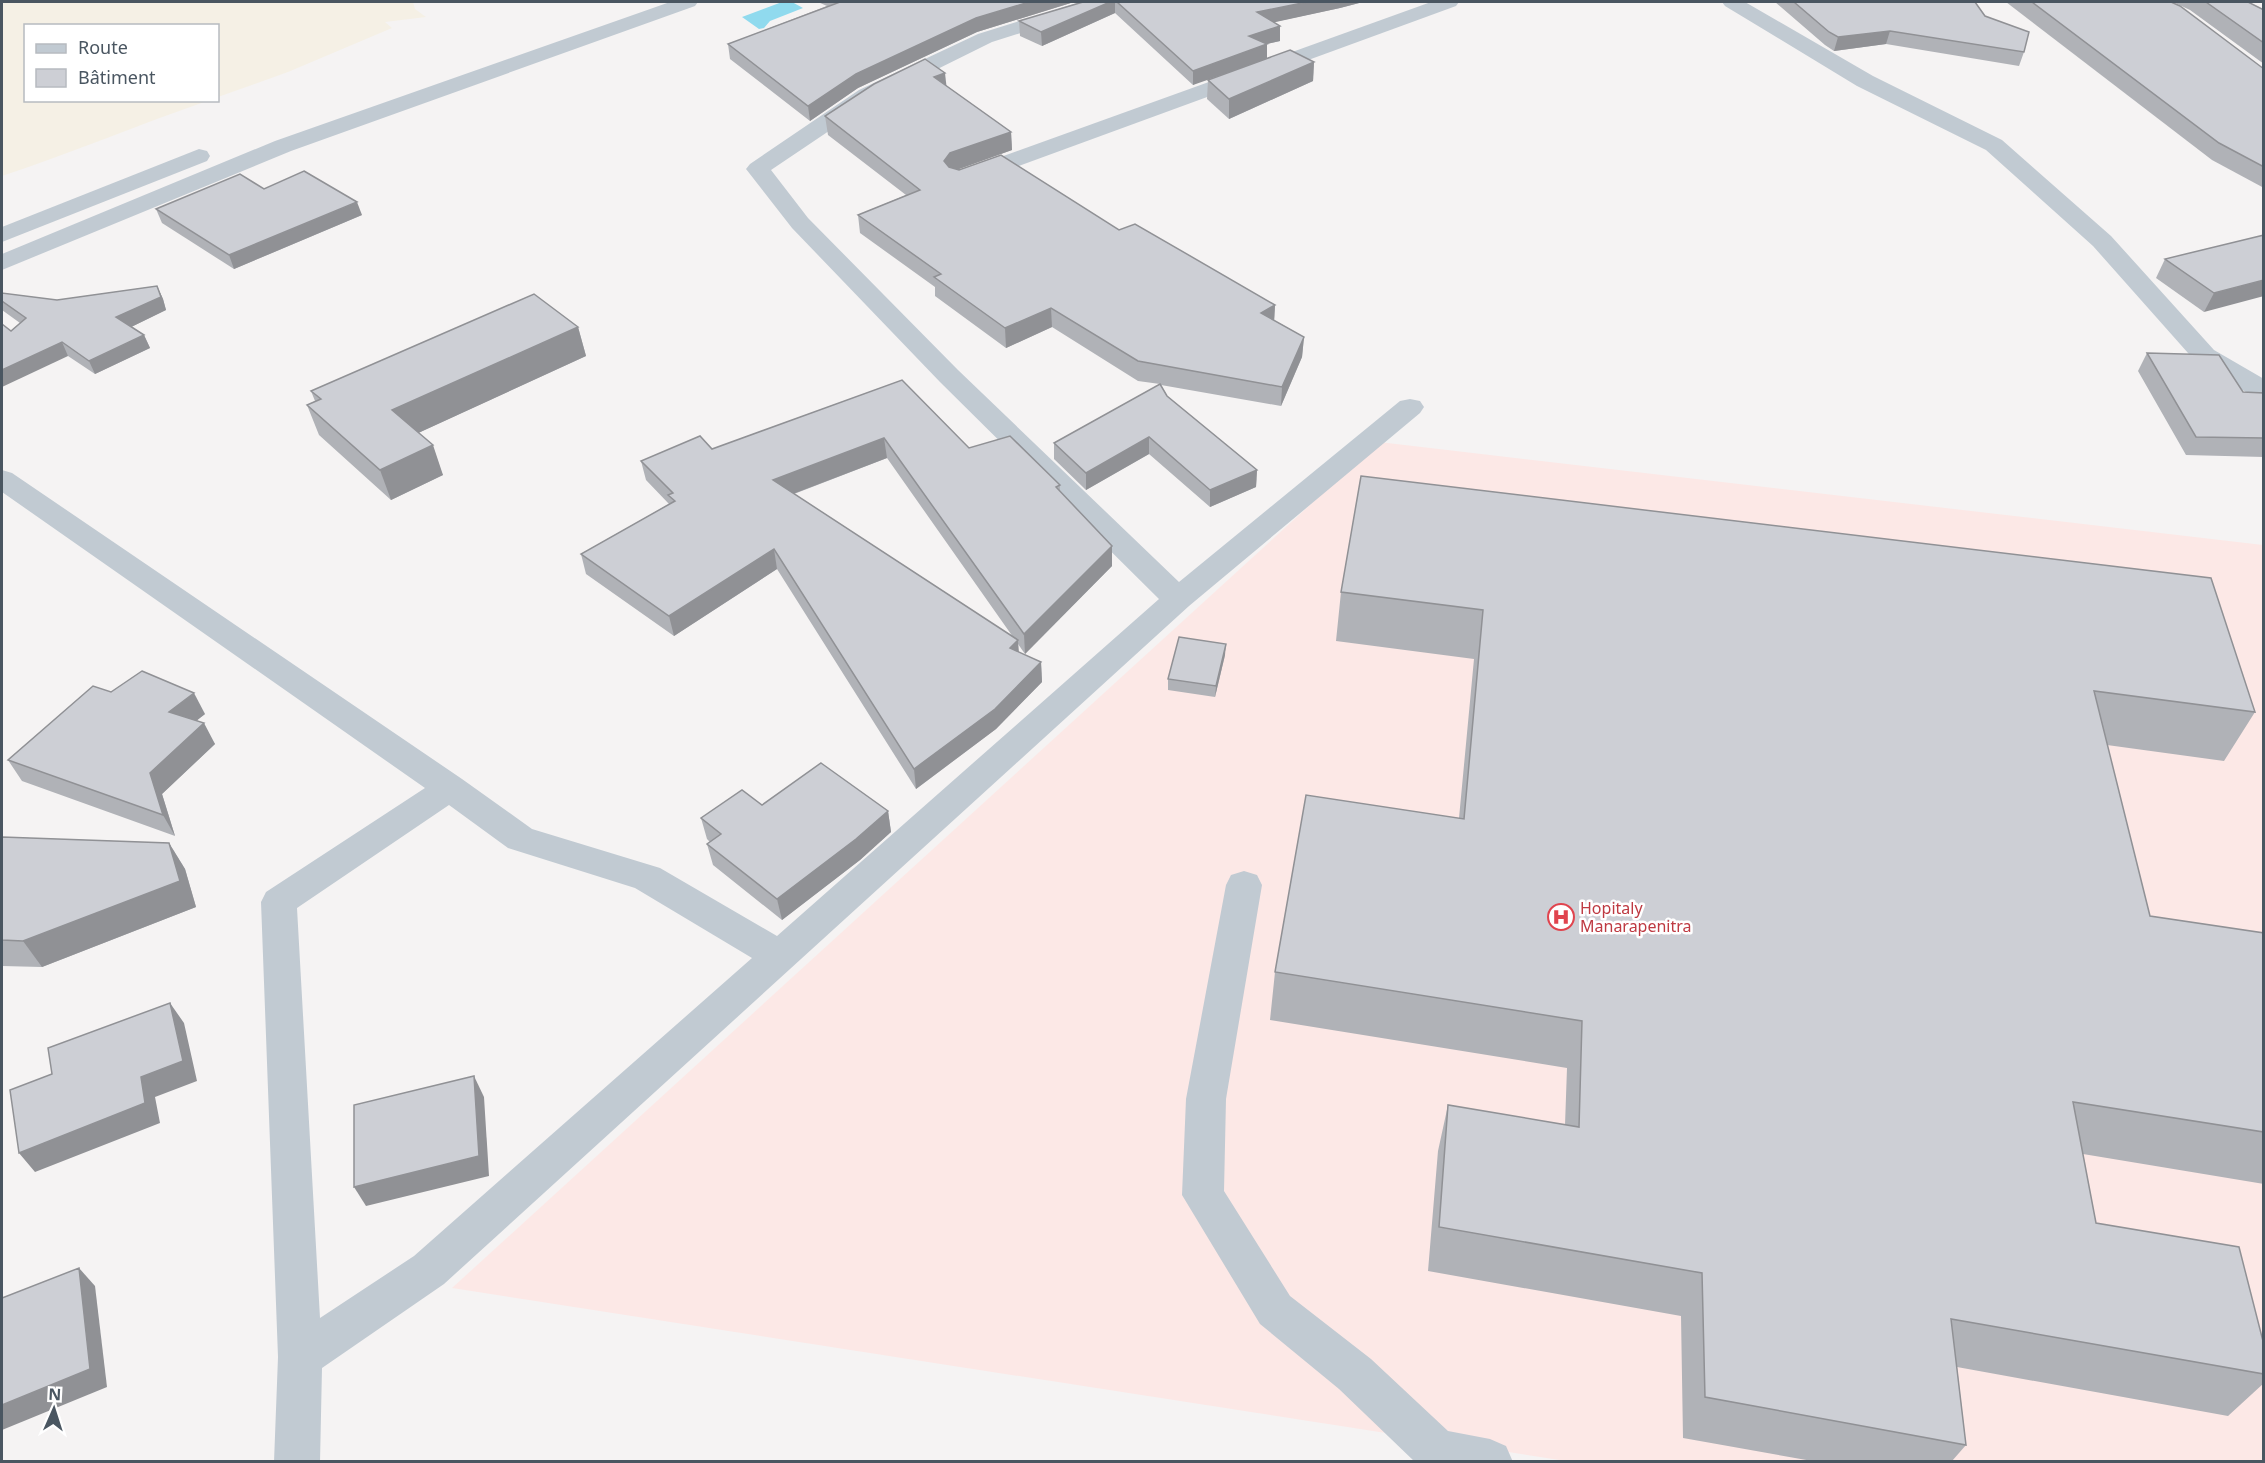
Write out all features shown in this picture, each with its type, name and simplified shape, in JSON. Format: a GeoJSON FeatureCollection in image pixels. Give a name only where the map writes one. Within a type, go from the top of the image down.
{"type":"FeatureCollection","features":[{"type":"Feature","properties":{"kind":"street"},"geometry":{"type":"LineString","coordinates":[[255,134],[636,2]]}},
{"type":"Feature","properties":{"kind":"street"},"geometry":{"type":"LineString","coordinates":[[2,263],[272,150],[688,2]]}},
{"type":"Feature","properties":{"kind":"street"},"geometry":{"type":"LineString","coordinates":[[1099,2],[985,38],[867,95],[758,169],[800,223],[949,376],[1178,598]]}},
{"type":"Feature","properties":{"kind":"street"},"geometry":{"type":"LineString","coordinates":[[960,179],[1449,2]]}},
{"type":"Feature","properties":{"kind":"street"},"geometry":{"type":"LineString","coordinates":[[1732,2],[1865,81],[1994,146],[2102,241],[2205,356],[2264,391]]}},
{"type":"Feature","properties":{"kind":"street"},"geometry":{"type":"LineString","coordinates":[[2,235],[221,147]]}},
{"type":"Feature","properties":{"kind":"street"},"geometry":{"type":"LineString","coordinates":[[300,1357],[429,1270],[1178,598],[1410,407]]}},
{"type":"Feature","properties":{"kind":"street"},"geometry":{"type":"LineString","coordinates":[[2,479],[450,788],[520,839],[647,878],[780,956]]}},
{"type":"Feature","properties":{"kind":"street"},"geometry":{"type":"LineString","coordinates":[[297,1461],[300,1357],[279,902],[450,788]]}},
{"type":"Feature","properties":{"kind":"street"},"geometry":{"type":"LineString","coordinates":[[1244,885],[1206,1099],[1203,1195],[1275,1310],[1355,1374],[1437,1450],[1490,1461]]}},
{"type":"Feature","properties":{"kind":"shaded area","name":"Hopitaly Manarapenitra"},"geometry":{"type":"Polygon","coordinates":[[[1379,442],[2263,545],[2263,1461],[1566,1461],[452,1288],[1379,442]]]}},
{"type":"Feature","properties":{"kind":"sand"},"geometry":{"type":"Polygon","coordinates":[[[2,2],[413,2],[415,9],[426,17],[385,22],[392,28],[288,72],[219,97],[219,24],[24,24],[24,102],[204,102],[2,176],[2,2]]]}},
{"type":"Feature","properties":{"kind":"water"},"geometry":{"type":"Polygon","coordinates":[[[782,2],[792,2],[803,8],[770,21],[764,28],[759,29],[742,17],[782,2]]]}},
{"type":"Feature","properties":{"kind":"building"},"geometry":{"type":"Polygon","coordinates":[[[840,2],[1029,2],[976,18],[856,74],[808,106],[728,44],[840,2]]]}},
{"type":"Feature","properties":{"kind":"building"},"geometry":{"type":"Polygon","coordinates":[[[1083,2],[1110,2],[1041,32],[1019,21],[1083,2]]]}},
{"type":"Feature","properties":{"kind":"building"},"geometry":{"type":"Polygon","coordinates":[[[1117,2],[1307,2],[1257,12],[1280,26],[1249,36],[1267,44],[1193,71],[1117,2]]]}},
{"type":"Feature","properties":{"kind":"building"},"geometry":{"type":"Polygon","coordinates":[[[1794,2],[1975,2],[1985,16],[2029,32],[2024,52],[1890,31],[1838,37],[1794,2]]]}},
{"type":"Feature","properties":{"kind":"building"},"geometry":{"type":"Polygon","coordinates":[[[2032,2],[2171,2],[2180,6],[2264,69],[2264,167],[2219,143],[2032,2]]]}},
{"type":"Feature","properties":{"kind":"building"},"geometry":{"type":"Polygon","coordinates":[[[2206,2],[2248,2],[2264,10],[2264,43],[2206,2]]]}},
{"type":"Feature","properties":{"kind":"building"},"geometry":{"type":"Polygon","coordinates":[[[1290,50],[1314,62],[1229,99],[1208,80],[1290,50]]]}},
{"type":"Feature","properties":{"kind":"building"},"geometry":{"type":"Polygon","coordinates":[[[925,59],[945,73],[934,77],[1011,132],[950,153],[944,161],[949,167],[959,170],[1001,155],[1119,230],[1135,224],[1275,305],[1261,313],[1304,337],[1282,387],[1138,361],[1051,308],[1005,328],[934,277],[941,274],[858,215],[920,190],[825,116],[874,84],[925,59]]]}},
{"type":"Feature","properties":{"kind":"building"},"geometry":{"type":"Polygon","coordinates":[[[304,171],[357,202],[229,255],[156,209],[240,174],[264,189],[304,171]]]}},
{"type":"Feature","properties":{"kind":"building"},"geometry":{"type":"Polygon","coordinates":[[[2264,235],[2264,280],[2214,293],[2165,259],[2264,235]]]}},
{"type":"Feature","properties":{"kind":"building"},"geometry":{"type":"Polygon","coordinates":[[[157,286],[161,297],[116,317],[144,335],[89,361],[62,342],[2,370],[2,324],[11,331],[26,318],[2,301],[2,293],[57,300],[157,286]]]}},
{"type":"Feature","properties":{"kind":"building"},"geometry":{"type":"Polygon","coordinates":[[[534,294],[578,327],[392,410],[433,445],[380,470],[307,405],[321,399],[311,391],[534,294]]]}},
{"type":"Feature","properties":{"kind":"building"},"geometry":{"type":"Polygon","coordinates":[[[2147,353],[2219,355],[2243,392],[2264,393],[2264,438],[2196,437],[2147,353]]]}},
{"type":"Feature","properties":{"kind":"building"},"geometry":{"type":"Polygon","coordinates":[[[902,380],[969,448],[1010,436],[1060,485],[1056,487],[1112,546],[1024,634],[884,438],[773,480],[1018,640],[1010,648],[1041,662],[995,709],[914,769],[774,549],[669,616],[581,554],[675,501],[668,495],[673,493],[641,461],[700,436],[712,449],[902,380]]]}},
{"type":"Feature","properties":{"kind":"building"},"geometry":{"type":"Polygon","coordinates":[[[1160,384],[1167,396],[1257,470],[1210,490],[1149,437],[1086,473],[1054,443],[1160,384]]]}},
{"type":"Feature","properties":{"kind":"building"},"geometry":{"type":"Polygon","coordinates":[[[1361,476],[2211,578],[2255,712],[2094,691],[2150,916],[2264,933],[2264,1132],[2073,1102],[2096,1223],[2239,1247],[2264,1345],[2264,1374],[1951,1319],[1966,1445],[1705,1397],[1702,1273],[1439,1227],[1448,1105],[1579,1127],[1582,1021],[1275,972],[1306,795],[1464,819],[1483,610],[1341,592],[1361,476]]]}},
{"type":"Feature","properties":{"kind":"building"},"geometry":{"type":"Polygon","coordinates":[[[1179,637],[1226,644],[1216,686],[1168,679],[1179,637]]]}},
{"type":"Feature","properties":{"kind":"building"},"geometry":{"type":"Polygon","coordinates":[[[142,671],[194,693],[169,712],[204,723],[150,773],[163,815],[8,760],[93,686],[111,692],[142,671]]]}},
{"type":"Feature","properties":{"kind":"building"},"geometry":{"type":"Polygon","coordinates":[[[821,763],[888,811],[856,839],[777,899],[707,844],[721,834],[701,818],[742,790],[762,805],[821,763]]]}},
{"type":"Feature","properties":{"kind":"building"},"geometry":{"type":"Polygon","coordinates":[[[2,837],[169,843],[180,881],[23,941],[2,940],[2,837]]]}},
{"type":"Feature","properties":{"kind":"building"},"geometry":{"type":"Polygon","coordinates":[[[170,1003],[183,1061],[141,1077],[145,1103],[19,1153],[10,1090],[52,1074],[48,1048],[170,1003]]]}},
{"type":"Feature","properties":{"kind":"building"},"geometry":{"type":"Polygon","coordinates":[[[474,1076],[479,1156],[354,1187],[354,1105],[474,1076]]]}},
{"type":"Feature","properties":{"kind":"building"},"geometry":{"type":"Polygon","coordinates":[[[79,1268],[90,1369],[2,1405],[2,1298],[79,1268]]]}},
{"type":"Feature","properties":{"kind":"place","name":"Hopitaly Manarapenitra"},"geometry":{"type":"Point","coordinates":[1561,917]}}]}
